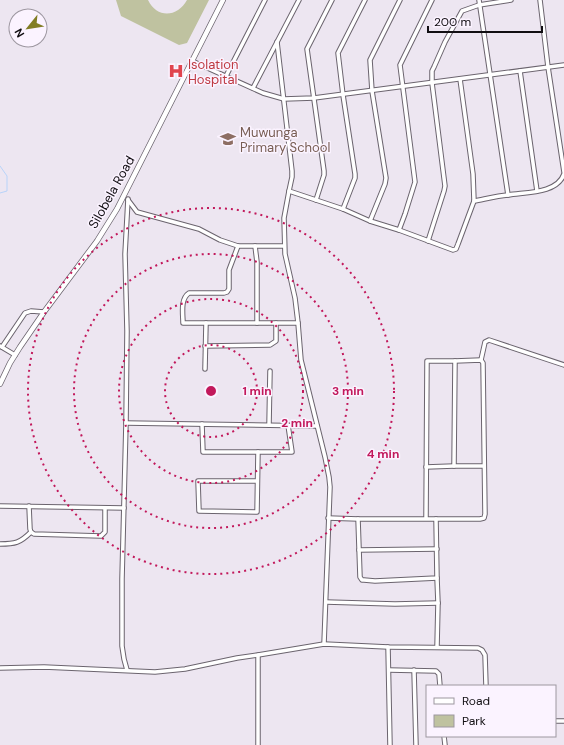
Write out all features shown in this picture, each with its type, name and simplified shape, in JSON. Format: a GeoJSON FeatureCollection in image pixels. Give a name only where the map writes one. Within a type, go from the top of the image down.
{"type":"FeatureCollection","features":[{"type":"Feature","properties":{"kind":"street","name":"Silobela Road"},"geometry":{"type":"LineString","coordinates":[[0,384],[15,355],[44,312],[97,241],[117,209],[223,0]]}},
{"type":"Feature","properties":{"kind":"street"},"geometry":{"type":"LineString","coordinates":[[226,76],[265,0]]}},
{"type":"Feature","properties":{"kind":"street"},"geometry":{"type":"LineString","coordinates":[[253,88],[299,0]]}},
{"type":"Feature","properties":{"kind":"street"},"geometry":{"type":"LineString","coordinates":[[316,200],[324,171],[307,49],[332,0]]}},
{"type":"Feature","properties":{"kind":"street"},"geometry":{"type":"LineString","coordinates":[[343,209],[355,178],[355,174],[338,54],[365,0]]}},
{"type":"Feature","properties":{"kind":"street"},"geometry":{"type":"LineString","coordinates":[[370,221],[386,178],[372,91],[370,60],[400,0]]}},
{"type":"Feature","properties":{"kind":"street"},"geometry":{"type":"LineString","coordinates":[[399,230],[415,182],[400,65],[432,0]]}},
{"type":"Feature","properties":{"kind":"street"},"geometry":{"type":"LineString","coordinates":[[428,241],[445,186],[432,83],[432,71],[445,42],[463,10],[479,2],[511,0]]}},
{"type":"Feature","properties":{"kind":"street"},"geometry":{"type":"LineString","coordinates":[[474,201],[549,188],[556,185],[560,181],[564,173],[548,67],[540,0]]}},
{"type":"Feature","properties":{"kind":"street"},"geometry":{"type":"LineString","coordinates":[[479,2],[508,194]]}},
{"type":"Feature","properties":{"kind":"street"},"geometry":{"type":"LineString","coordinates":[[277,42],[292,171],[284,218],[284,254],[295,298],[301,360],[329,477],[330,497],[324,644]]}},
{"type":"Feature","properties":{"kind":"street"},"geometry":{"type":"LineString","coordinates":[[192,61],[263,93],[284,98],[314,98],[343,95],[564,65]]}},
{"type":"Feature","properties":{"kind":"street"},"geometry":{"type":"LineString","coordinates":[[520,71],[537,191]]}},
{"type":"Feature","properties":{"kind":"street"},"geometry":{"type":"LineString","coordinates":[[289,191],[343,209],[370,221],[453,250],[456,249],[474,201],[473,174],[460,80]]}},
{"type":"Feature","properties":{"kind":"street"},"geometry":{"type":"LineString","coordinates":[[124,194],[137,212],[199,229],[220,240],[238,246],[284,246]]}},
{"type":"Feature","properties":{"kind":"street"},"geometry":{"type":"LineString","coordinates":[[127,670],[122,646],[122,579],[127,331],[125,254],[128,199]]}},
{"type":"Feature","properties":{"kind":"street"},"geometry":{"type":"LineString","coordinates":[[238,246],[229,270],[229,289],[227,292],[188,293],[183,300],[183,323],[298,323]]}},
{"type":"Feature","properties":{"kind":"street"},"geometry":{"type":"LineString","coordinates":[[255,246],[258,262],[257,323]]}},
{"type":"Feature","properties":{"kind":"street"},"geometry":{"type":"LineString","coordinates":[[15,355],[1,346],[25,313],[31,311],[44,312]]}},
{"type":"Feature","properties":{"kind":"street"},"geometry":{"type":"LineString","coordinates":[[205,370],[206,323]]}},
{"type":"Feature","properties":{"kind":"street"},"geometry":{"type":"LineString","coordinates":[[205,346],[270,345],[276,341],[276,323]]}},
{"type":"Feature","properties":{"kind":"street"},"geometry":{"type":"LineString","coordinates":[[328,518],[480,520],[484,518],[483,363],[480,360],[485,342],[489,340],[564,365]]}},
{"type":"Feature","properties":{"kind":"street"},"geometry":{"type":"LineString","coordinates":[[426,519],[427,361],[480,360]]}},
{"type":"Feature","properties":{"kind":"street"},"geometry":{"type":"LineString","coordinates":[[454,466],[455,361]]}},
{"type":"Feature","properties":{"kind":"street"},"geometry":{"type":"LineString","coordinates":[[270,371],[270,425]]}},
{"type":"Feature","properties":{"kind":"street"},"geometry":{"type":"LineString","coordinates":[[126,423],[317,426]]}},
{"type":"Feature","properties":{"kind":"street"},"geometry":{"type":"LineString","coordinates":[[202,424],[203,452],[292,452],[288,425]]}},
{"type":"Feature","properties":{"kind":"street"},"geometry":{"type":"LineString","coordinates":[[257,481],[198,481],[198,511],[257,512],[258,452]]}},
{"type":"Feature","properties":{"kind":"street"},"geometry":{"type":"LineString","coordinates":[[426,467],[484,466]]}},
{"type":"Feature","properties":{"kind":"street"},"geometry":{"type":"LineString","coordinates":[[0,506],[124,508]]}},
{"type":"Feature","properties":{"kind":"street"},"geometry":{"type":"LineString","coordinates":[[29,506],[31,532]]}},
{"type":"Feature","properties":{"kind":"street"},"geometry":{"type":"LineString","coordinates":[[31,532],[34,534],[101,536],[105,532],[105,508]]}},
{"type":"Feature","properties":{"kind":"street"},"geometry":{"type":"LineString","coordinates":[[358,519],[360,577],[362,580],[375,581],[436,578]]}},
{"type":"Feature","properties":{"kind":"street"},"geometry":{"type":"LineString","coordinates":[[436,519],[436,578],[438,602],[437,647]]}},
{"type":"Feature","properties":{"kind":"street"},"geometry":{"type":"LineString","coordinates":[[0,544],[11,544],[23,540],[31,532]]}},
{"type":"Feature","properties":{"kind":"street"},"geometry":{"type":"LineString","coordinates":[[359,550],[437,549]]}},
{"type":"Feature","properties":{"kind":"street"},"geometry":{"type":"LineString","coordinates":[[326,602],[395,604],[438,602]]}},
{"type":"Feature","properties":{"kind":"street"},"geometry":{"type":"LineString","coordinates":[[0,668],[44,667],[155,672],[185,669],[237,658],[324,644],[388,647],[478,648],[482,650],[485,655],[486,685]]}},
{"type":"Feature","properties":{"kind":"street"},"geometry":{"type":"LineString","coordinates":[[388,647],[390,745]]}},
{"type":"Feature","properties":{"kind":"street"},"geometry":{"type":"LineString","coordinates":[[258,655],[258,745]]}},
{"type":"Feature","properties":{"kind":"street"},"geometry":{"type":"LineString","coordinates":[[389,670],[436,671],[439,674],[440,685]]}},
{"type":"Feature","properties":{"kind":"street"},"geometry":{"type":"LineString","coordinates":[[414,670],[416,745]]}},
{"type":"Feature","properties":{"kind":"green space"},"geometry":{"type":"Polygon","coordinates":[[[116,0],[148,0],[157,10],[168,14],[178,10],[187,0],[209,0],[187,43],[179,45],[121,16],[116,0]]]}},
{"type":"Feature","properties":{"kind":"waterway"},"geometry":{"type":"LineString","coordinates":[[0,166],[7,176],[7,191],[0,193]]}},
{"type":"Feature","properties":{"kind":"place","name":"Isolation Hospital"},"geometry":{"type":"Point","coordinates":[176,71]}},
{"type":"Feature","properties":{"kind":"place","name":"Muwunga Primary School"},"geometry":{"type":"Point","coordinates":[228,139]}}]}
